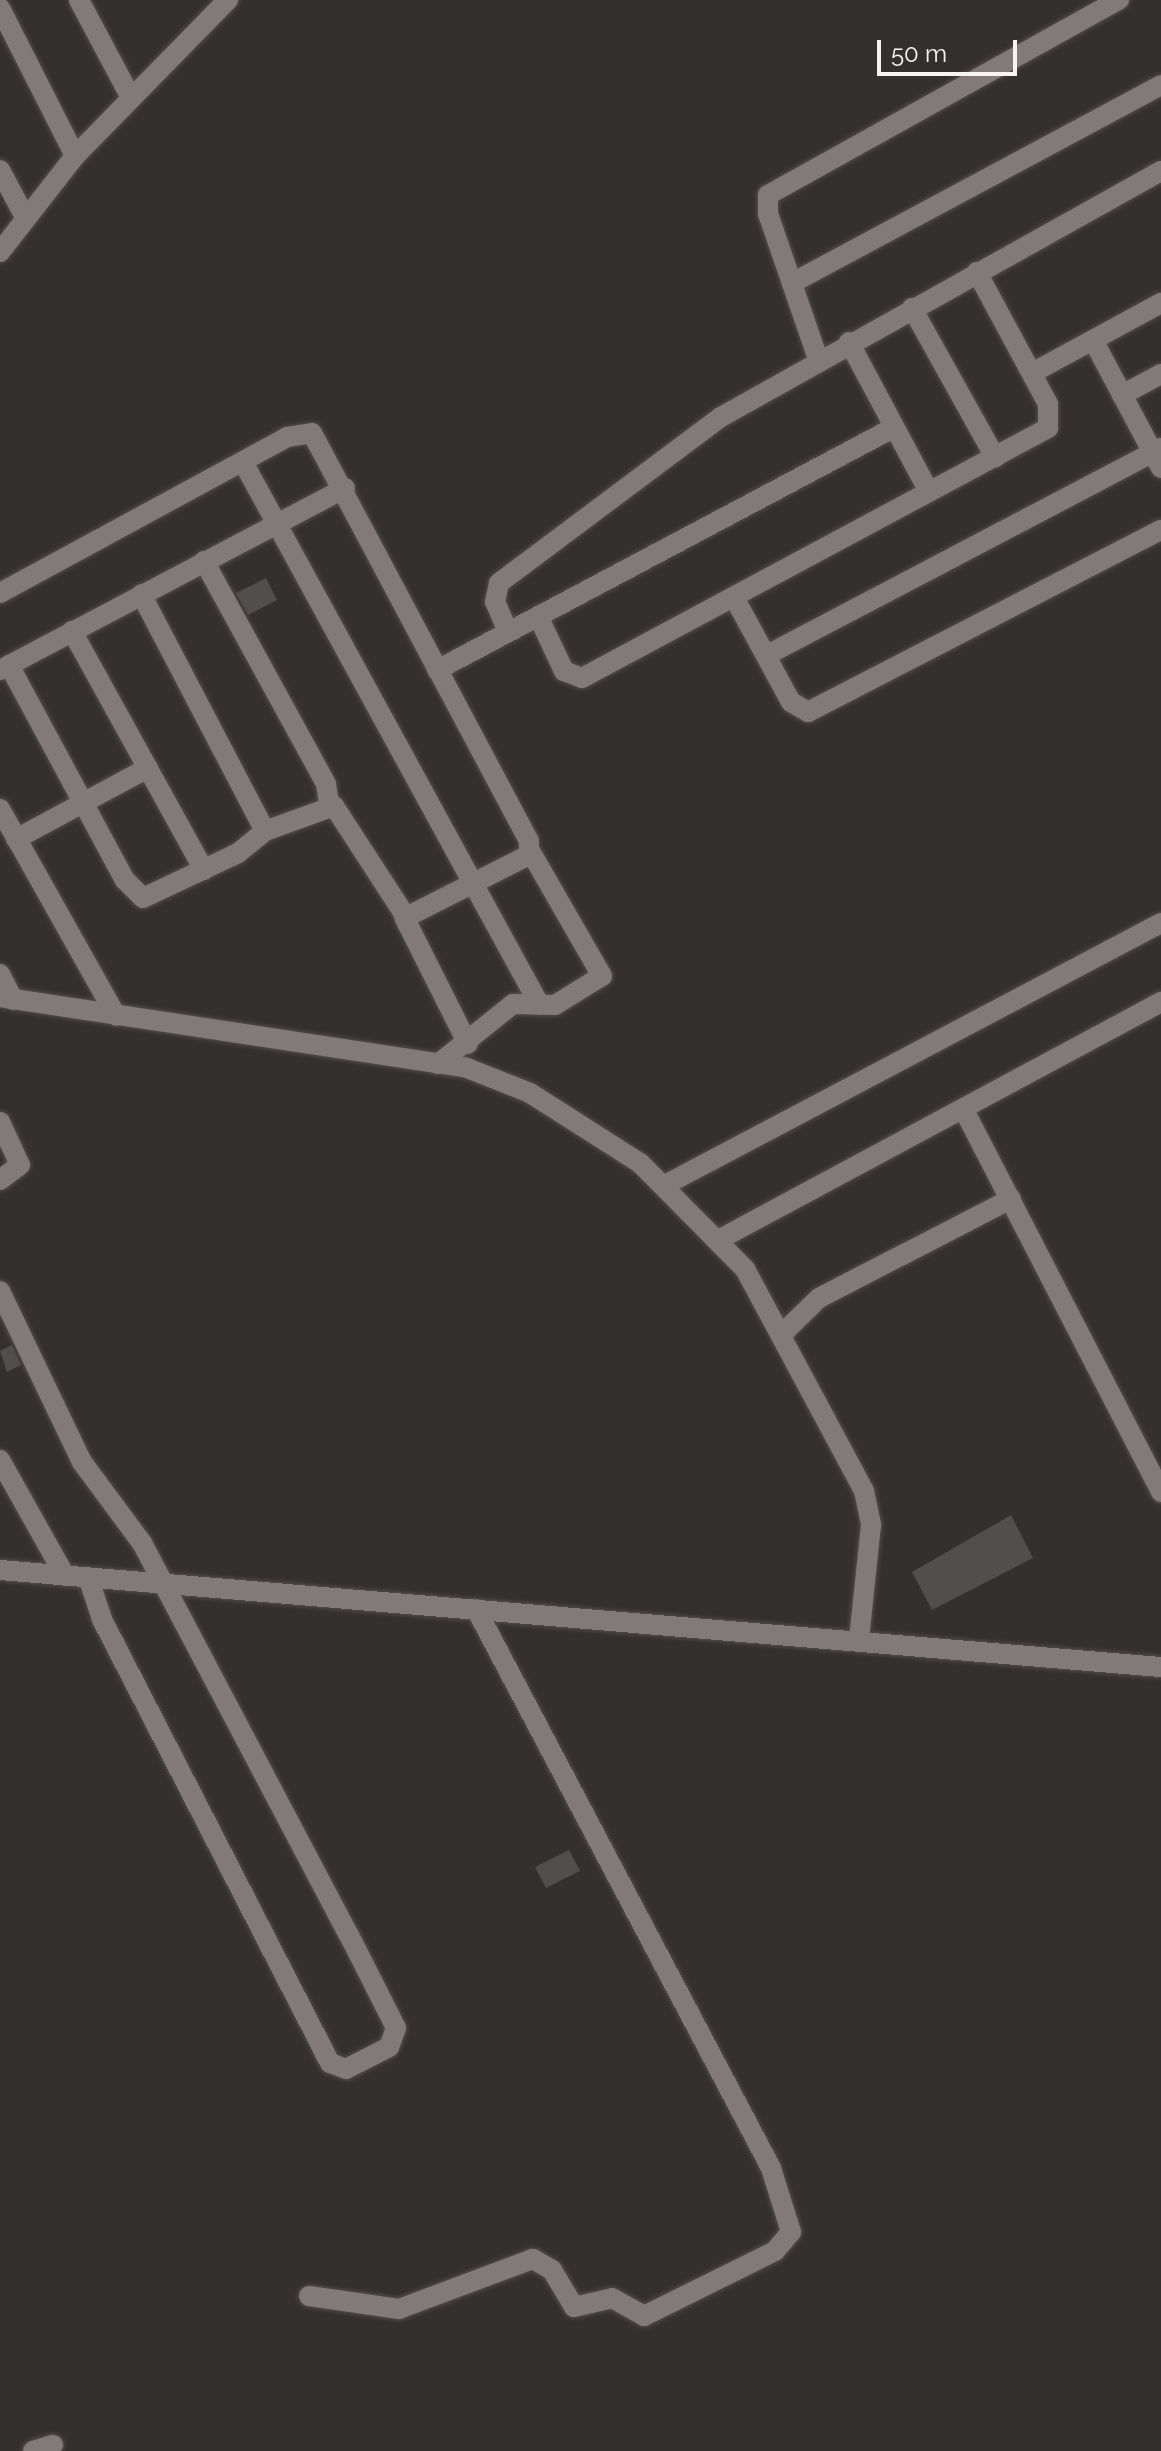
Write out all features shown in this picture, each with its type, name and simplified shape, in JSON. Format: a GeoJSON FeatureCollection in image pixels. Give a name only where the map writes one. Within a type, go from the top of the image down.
{"type":"FeatureCollection","features":[{"type":"Feature","properties":{"kind":"street"},"geometry":{"type":"LineString","coordinates":[[79,0],[131,98]]}},
{"type":"Feature","properties":{"kind":"street"},"geometry":{"type":"LineString","coordinates":[[0,252],[75,156],[228,0]]}},
{"type":"Feature","properties":{"kind":"street"},"geometry":{"type":"LineString","coordinates":[[818,359],[768,214],[774,190],[1119,0]]}},
{"type":"Feature","properties":{"kind":"street"},"geometry":{"type":"LineString","coordinates":[[0,8],[75,156]]}},
{"type":"Feature","properties":{"kind":"street"},"geometry":{"type":"LineString","coordinates":[[792,283],[1161,85]]}},
{"type":"Feature","properties":{"kind":"street"},"geometry":{"type":"LineString","coordinates":[[0,170],[26,219]]}},
{"type":"Feature","properties":{"kind":"street"},"geometry":{"type":"LineString","coordinates":[[508,632],[495,592],[514,568],[721,417],[818,359],[1161,171]]}},
{"type":"Feature","properties":{"kind":"street"},"geometry":{"type":"LineString","coordinates":[[538,616],[564,671],[576,678],[735,599],[995,457],[1052,422],[1032,373],[977,272]]}},
{"type":"Feature","properties":{"kind":"street"},"geometry":{"type":"LineString","coordinates":[[1032,373],[1161,303]]}},
{"type":"Feature","properties":{"kind":"street"},"geometry":{"type":"LineString","coordinates":[[912,308],[995,457]]}},
{"type":"Feature","properties":{"kind":"street"},"geometry":{"type":"LineString","coordinates":[[767,655],[1158,456],[1093,340]]}},
{"type":"Feature","properties":{"kind":"street"},"geometry":{"type":"LineString","coordinates":[[849,342],[929,492]]}},
{"type":"Feature","properties":{"kind":"street"},"geometry":{"type":"LineString","coordinates":[[1122,395],[1161,374]]}},
{"type":"Feature","properties":{"kind":"street"},"geometry":{"type":"LineString","coordinates":[[437,670],[895,427]]}},
{"type":"Feature","properties":{"kind":"street"},"geometry":{"type":"LineString","coordinates":[[0,593],[297,433],[312,433],[345,488],[530,851],[602,972],[562,1002],[513,1004],[468,1044],[438,1064]]}},
{"type":"Feature","properties":{"kind":"street"},"geometry":{"type":"LineString","coordinates":[[243,462],[471,887],[539,1004]]}},
{"type":"Feature","properties":{"kind":"street"},"geometry":{"type":"LineString","coordinates":[[329,804],[265,831],[204,870],[143,898],[4,667],[345,488]]}},
{"type":"Feature","properties":{"kind":"street"},"geometry":{"type":"LineString","coordinates":[[735,599],[794,706],[813,710],[1161,530]]}},
{"type":"Feature","properties":{"kind":"street"},"geometry":{"type":"LineString","coordinates":[[204,561],[326,784],[329,804],[404,917],[468,1044]]}},
{"type":"Feature","properties":{"kind":"street"},"geometry":{"type":"LineString","coordinates":[[141,594],[265,831]]}},
{"type":"Feature","properties":{"kind":"street"},"geometry":{"type":"LineString","coordinates":[[72,631],[204,870]]}},
{"type":"Feature","properties":{"kind":"street"},"geometry":{"type":"LineString","coordinates":[[16,839],[148,768]]}},
{"type":"Feature","properties":{"kind":"street"},"geometry":{"type":"LineString","coordinates":[[0,809],[116,1016]]}},
{"type":"Feature","properties":{"kind":"street"},"geometry":{"type":"LineString","coordinates":[[404,917],[471,887],[530,851]]}},
{"type":"Feature","properties":{"kind":"street"},"geometry":{"type":"LineString","coordinates":[[663,1186],[1161,923]]}},
{"type":"Feature","properties":{"kind":"street"},"geometry":{"type":"LineString","coordinates":[[0,974],[7,999],[438,1064],[530,1093],[613,1143],[720,1239],[783,1333],[870,1510],[859,1639]]}},
{"type":"Feature","properties":{"kind":"street"},"geometry":{"type":"LineString","coordinates":[[720,1239],[965,1112],[1161,1002]]}},
{"type":"Feature","properties":{"kind":"street"},"geometry":{"type":"LineString","coordinates":[[965,1112],[1161,1492]]}},
{"type":"Feature","properties":{"kind":"street"},"geometry":{"type":"LineString","coordinates":[[0,1122],[20,1165],[0,1180]]}},
{"type":"Feature","properties":{"kind":"street"},"geometry":{"type":"LineString","coordinates":[[783,1333],[806,1305],[1011,1199]]}},
{"type":"Feature","properties":{"kind":"street"},"geometry":{"type":"LineString","coordinates":[[0,1291],[82,1462],[131,1525],[396,2028],[394,2043],[346,2069],[330,2063],[102,1619],[88,1577]]}},
{"type":"Feature","properties":{"kind":"street"},"geometry":{"type":"LineString","coordinates":[[0,1460],[65,1576]]}},
{"type":"Feature","properties":{"kind":"street"},"geometry":{"type":"LineString","coordinates":[[0,1570],[859,1639],[1161,1667]]}},
{"type":"Feature","properties":{"kind":"street"},"geometry":{"type":"LineString","coordinates":[[309,2296],[399,2309],[533,2259],[552,2270],[574,2307],[612,2298],[644,2316],[775,2251],[791,2232],[771,2168],[476,1609]]}},
{"type":"Feature","properties":{"kind":"building"},"geometry":{"type":"Polygon","coordinates":[[[266,578],[277,600],[248,615],[236,593],[266,578]]]}},
{"type":"Feature","properties":{"kind":"building"},"geometry":{"type":"Polygon","coordinates":[[[12,1345],[21,1365],[7,1372],[0,1351],[12,1345]]]}},
{"type":"Feature","properties":{"kind":"building"},"geometry":{"type":"Polygon","coordinates":[[[1011,1515],[1033,1558],[932,1610],[912,1572],[1011,1515]]]}},
{"type":"Feature","properties":{"kind":"building"},"geometry":{"type":"Polygon","coordinates":[[[569,1850],[580,1871],[546,1888],[535,1867],[569,1850]]]}}]}
